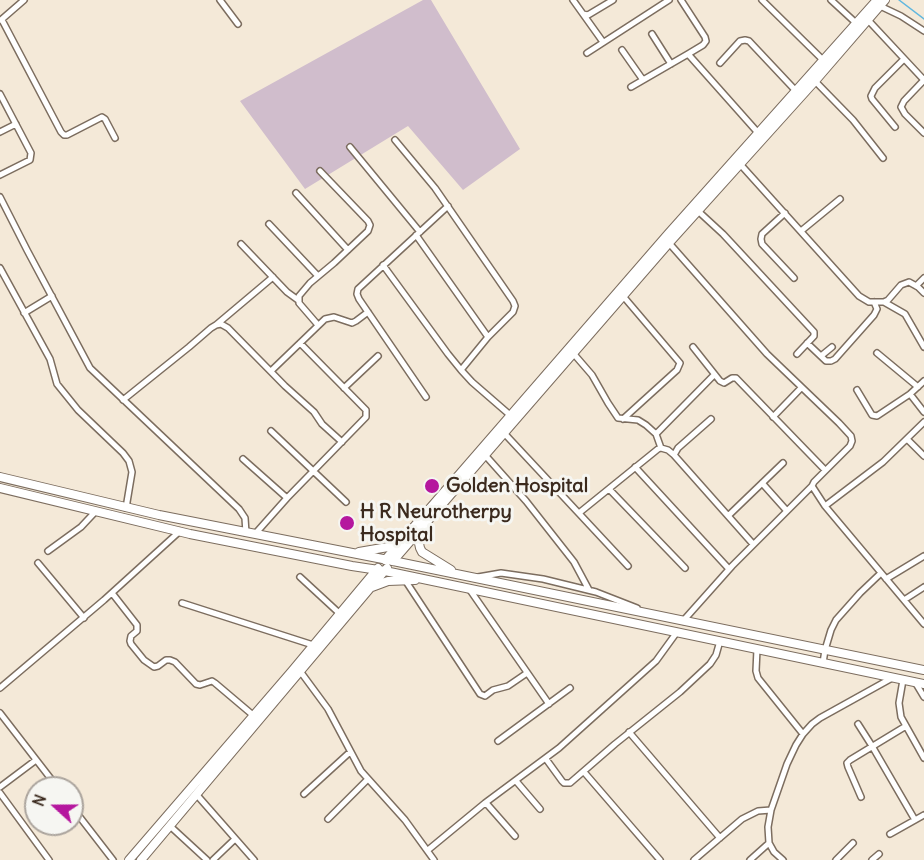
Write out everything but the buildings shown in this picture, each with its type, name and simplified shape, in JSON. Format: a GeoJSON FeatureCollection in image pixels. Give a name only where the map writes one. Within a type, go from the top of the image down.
{"type":"FeatureCollection","features":[{"type":"Feature","properties":{"kind":"highway"},"geometry":{"type":"LineString","coordinates":[[0,477],[250,533],[924,670]]}},
{"type":"Feature","properties":{"kind":"highway"},"geometry":{"type":"LineString","coordinates":[[0,488],[180,531],[427,579],[920,683]]}},
{"type":"Feature","properties":{"kind":"highway"},"geometry":{"type":"LineString","coordinates":[[417,534],[422,552],[459,575]]}},
{"type":"Feature","properties":{"kind":"highway"},"geometry":{"type":"LineString","coordinates":[[350,553],[400,543]]}},
{"type":"Feature","properties":{"kind":"highway"},"geometry":{"type":"LineString","coordinates":[[141,860],[196,794],[206,776],[254,716],[339,613],[389,560]]}},
{"type":"Feature","properties":{"kind":"highway"},"geometry":{"type":"LineString","coordinates":[[352,566],[360,573],[361,588]]}},
{"type":"Feature","properties":{"kind":"highway"},"geometry":{"type":"LineString","coordinates":[[129,860],[300,671],[371,588],[381,570]]}},
{"type":"Feature","properties":{"kind":"highway"},"geometry":{"type":"LineString","coordinates":[[371,588],[388,581],[427,579]]}},
{"type":"Feature","properties":{"kind":"main road"},"geometry":{"type":"LineString","coordinates":[[389,560],[417,534],[740,164],[796,91],[813,78],[824,61],[856,23],[879,1]]}},
{"type":"Feature","properties":{"kind":"main road"},"geometry":{"type":"LineString","coordinates":[[389,560],[400,543],[660,243],[868,20],[879,1]]}},
{"type":"Feature","properties":{"kind":"street"},"geometry":{"type":"LineString","coordinates":[[24,0],[1,21],[61,132],[67,135],[102,117],[115,138]]}},
{"type":"Feature","properties":{"kind":"street"},"geometry":{"type":"LineString","coordinates":[[220,0],[238,24]]}},
{"type":"Feature","properties":{"kind":"street"},"geometry":{"type":"LineString","coordinates":[[573,0],[603,42]]}},
{"type":"Feature","properties":{"kind":"street"},"geometry":{"type":"LineString","coordinates":[[583,14],[590,14],[613,0]]}},
{"type":"Feature","properties":{"kind":"street"},"geometry":{"type":"LineString","coordinates":[[587,53],[669,0]]}},
{"type":"Feature","properties":{"kind":"street"},"geometry":{"type":"LineString","coordinates":[[630,87],[703,45],[706,41],[681,0]]}},
{"type":"Feature","properties":{"kind":"street"},"geometry":{"type":"LineString","coordinates":[[762,0],[824,61]]}},
{"type":"Feature","properties":{"kind":"street"},"geometry":{"type":"LineString","coordinates":[[831,0],[856,23]]}},
{"type":"Feature","properties":{"kind":"street"},"geometry":{"type":"LineString","coordinates":[[879,1],[924,32]]}},
{"type":"Feature","properties":{"kind":"street"},"geometry":{"type":"LineString","coordinates":[[868,20],[924,80],[901,107],[924,133]]}},
{"type":"Feature","properties":{"kind":"street"},"geometry":{"type":"LineString","coordinates":[[652,34],[671,64]]}},
{"type":"Feature","properties":{"kind":"street"},"geometry":{"type":"LineString","coordinates":[[720,63],[740,41],[749,41],[796,91]]}},
{"type":"Feature","properties":{"kind":"street"},"geometry":{"type":"LineString","coordinates":[[622,50],[643,80]]}},
{"type":"Feature","properties":{"kind":"street"},"geometry":{"type":"LineString","coordinates":[[688,54],[761,135]]}},
{"type":"Feature","properties":{"kind":"street"},"geometry":{"type":"LineString","coordinates":[[895,127],[871,96],[904,58]]}},
{"type":"Feature","properties":{"kind":"street"},"geometry":{"type":"LineString","coordinates":[[813,78],[853,120],[883,158]]}},
{"type":"Feature","properties":{"kind":"street"},"geometry":{"type":"LineString","coordinates":[[0,94],[32,153],[26,162],[0,175]]}},
{"type":"Feature","properties":{"kind":"street"},"geometry":{"type":"LineString","coordinates":[[0,132],[16,124]]}},
{"type":"Feature","properties":{"kind":"street"},"geometry":{"type":"LineString","coordinates":[[395,140],[448,206],[515,306],[513,312],[488,337],[461,370]]}},
{"type":"Feature","properties":{"kind":"street"},"geometry":{"type":"LineString","coordinates":[[350,147],[418,234],[488,337]]}},
{"type":"Feature","properties":{"kind":"street"},"geometry":{"type":"LineString","coordinates":[[740,164],[859,296],[869,302],[884,302],[905,314],[924,347]]}},
{"type":"Feature","properties":{"kind":"street"},"geometry":{"type":"LineString","coordinates":[[298,300],[298,296],[368,231],[370,225],[320,171]]}},
{"type":"Feature","properties":{"kind":"street"},"geometry":{"type":"LineString","coordinates":[[296,193],[348,250]]}},
{"type":"Feature","properties":{"kind":"street"},"geometry":{"type":"LineString","coordinates":[[0,197],[90,368],[239,509],[250,533],[288,498],[363,421],[367,413],[300,343]]}},
{"type":"Feature","properties":{"kind":"street"},"geometry":{"type":"LineString","coordinates":[[801,231],[840,199]]}},
{"type":"Feature","properties":{"kind":"street"},"geometry":{"type":"LineString","coordinates":[[426,397],[357,294],[358,289],[448,206]]}},
{"type":"Feature","properties":{"kind":"street"},"geometry":{"type":"LineString","coordinates":[[698,211],[723,234],[814,332],[814,336],[796,354]]}},
{"type":"Feature","properties":{"kind":"street"},"geometry":{"type":"LineString","coordinates":[[784,213],[762,234],[761,239],[762,244],[794,278]]}},
{"type":"Feature","properties":{"kind":"street"},"geometry":{"type":"LineString","coordinates":[[269,224],[318,276]]}},
{"type":"Feature","properties":{"kind":"street"},"geometry":{"type":"LineString","coordinates":[[669,243],[767,354],[851,436],[852,441],[850,446],[812,486],[729,569],[683,621]]}},
{"type":"Feature","properties":{"kind":"street"},"geometry":{"type":"LineString","coordinates":[[242,244],[273,278],[298,300],[318,325]]}},
{"type":"Feature","properties":{"kind":"street"},"geometry":{"type":"LineString","coordinates":[[383,265],[461,370],[510,415]]}},
{"type":"Feature","properties":{"kind":"street"},"geometry":{"type":"LineString","coordinates":[[0,268],[50,359],[57,384],[78,410],[129,461],[132,472],[126,507]]}},
{"type":"Feature","properties":{"kind":"street"},"geometry":{"type":"LineString","coordinates":[[123,400],[273,278]]}},
{"type":"Feature","properties":{"kind":"street"},"geometry":{"type":"LineString","coordinates":[[916,286],[924,278]]}},
{"type":"Feature","properties":{"kind":"street"},"geometry":{"type":"LineString","coordinates":[[884,302],[906,282],[912,283],[924,292]]}},
{"type":"Feature","properties":{"kind":"street"},"geometry":{"type":"LineString","coordinates":[[24,313],[52,296]]}},
{"type":"Feature","properties":{"kind":"street"},"geometry":{"type":"LineString","coordinates":[[623,296],[680,363],[677,370],[623,419]]}},
{"type":"Feature","properties":{"kind":"street"},"geometry":{"type":"LineString","coordinates":[[807,343],[829,362],[835,359],[876,312],[874,302]]}},
{"type":"Feature","properties":{"kind":"street"},"geometry":{"type":"LineString","coordinates":[[271,371],[318,325],[330,317],[352,322],[368,312]]}},
{"type":"Feature","properties":{"kind":"street"},"geometry":{"type":"LineString","coordinates":[[216,324],[228,328],[342,442]]}},
{"type":"Feature","properties":{"kind":"street"},"geometry":{"type":"LineString","coordinates":[[693,347],[714,375],[724,383],[736,378],[825,470]]}},
{"type":"Feature","properties":{"kind":"street"},"geometry":{"type":"LineString","coordinates":[[821,356],[832,347]]}},
{"type":"Feature","properties":{"kind":"street"},"geometry":{"type":"LineString","coordinates":[[573,353],[592,375],[618,418],[638,420],[656,434],[662,448],[674,455],[753,544]]}},
{"type":"Feature","properties":{"kind":"street"},"geometry":{"type":"LineString","coordinates":[[878,353],[918,387]]}},
{"type":"Feature","properties":{"kind":"street"},"geometry":{"type":"LineString","coordinates":[[344,388],[378,356]]}},
{"type":"Feature","properties":{"kind":"street"},"geometry":{"type":"LineString","coordinates":[[656,434],[714,375]]}},
{"type":"Feature","properties":{"kind":"street"},"geometry":{"type":"LineString","coordinates":[[857,390],[872,415],[877,416],[910,394],[924,381]]}},
{"type":"Feature","properties":{"kind":"street"},"geometry":{"type":"LineString","coordinates":[[773,417],[801,388]]}},
{"type":"Feature","properties":{"kind":"street"},"geometry":{"type":"LineString","coordinates":[[910,394],[924,412]]}},
{"type":"Feature","properties":{"kind":"street"},"geometry":{"type":"LineString","coordinates":[[674,455],[678,448],[711,418]]}},
{"type":"Feature","properties":{"kind":"street"},"geometry":{"type":"LineString","coordinates":[[825,506],[883,462],[924,422]]}},
{"type":"Feature","properties":{"kind":"street"},"geometry":{"type":"LineString","coordinates":[[271,431],[346,502]]}},
{"type":"Feature","properties":{"kind":"street"},"geometry":{"type":"LineString","coordinates":[[504,433],[628,567]]}},
{"type":"Feature","properties":{"kind":"street"},"geometry":{"type":"LineString","coordinates":[[907,439],[924,456]]}},
{"type":"Feature","properties":{"kind":"street"},"geometry":{"type":"LineString","coordinates":[[579,513],[662,448]]}},
{"type":"Feature","properties":{"kind":"street"},"geometry":{"type":"LineString","coordinates":[[485,455],[526,501],[574,562],[590,590]]}},
{"type":"Feature","properties":{"kind":"street"},"geometry":{"type":"LineString","coordinates":[[243,459],[288,498]]}},
{"type":"Feature","properties":{"kind":"street"},"geometry":{"type":"LineString","coordinates":[[728,516],[783,463]]}},
{"type":"Feature","properties":{"kind":"street"},"geometry":{"type":"LineString","coordinates":[[635,467],[729,569]]}},
{"type":"Feature","properties":{"kind":"street"},"geometry":{"type":"LineString","coordinates":[[762,483],[787,511]]}},
{"type":"Feature","properties":{"kind":"street"},"geometry":{"type":"LineString","coordinates":[[812,486],[825,506],[924,624]]}},
{"type":"Feature","properties":{"kind":"street"},"geometry":{"type":"LineString","coordinates":[[609,489],[685,568]]}},
{"type":"Feature","properties":{"kind":"street"},"geometry":{"type":"LineString","coordinates":[[48,551],[76,531],[96,511]]}},
{"type":"Feature","properties":{"kind":"street"},"geometry":{"type":"LineString","coordinates":[[0,688],[84,618],[180,531]]}},
{"type":"Feature","properties":{"kind":"street"},"geometry":{"type":"LineString","coordinates":[[886,579],[924,556]]}},
{"type":"Feature","properties":{"kind":"street"},"geometry":{"type":"LineString","coordinates":[[38,563],[84,618]]}},
{"type":"Feature","properties":{"kind":"street"},"geometry":{"type":"LineString","coordinates":[[473,578],[509,573],[543,579],[590,590],[653,615]]}},
{"type":"Feature","properties":{"kind":"street"},"geometry":{"type":"LineString","coordinates":[[823,663],[831,630],[841,614],[882,573]]}},
{"type":"Feature","properties":{"kind":"street"},"geometry":{"type":"LineString","coordinates":[[300,577],[339,613]]}},
{"type":"Feature","properties":{"kind":"street"},"geometry":{"type":"LineString","coordinates":[[405,580],[480,694],[485,696],[493,690],[508,686],[527,673]]}},
{"type":"Feature","properties":{"kind":"street"},"geometry":{"type":"LineString","coordinates":[[904,600],[924,587]]}},
{"type":"Feature","properties":{"kind":"street"},"geometry":{"type":"LineString","coordinates":[[469,588],[549,704]]}},
{"type":"Feature","properties":{"kind":"street"},"geometry":{"type":"LineString","coordinates":[[112,593],[137,625],[137,631],[131,636],[130,641],[144,660],[154,667],[166,660],[175,662],[196,684],[200,686],[212,681],[254,716]]}},
{"type":"Feature","properties":{"kind":"street"},"geometry":{"type":"LineString","coordinates":[[182,603],[313,645]]}},
{"type":"Feature","properties":{"kind":"street"},"geometry":{"type":"LineString","coordinates":[[428,850],[546,759],[656,660],[677,633]]}},
{"type":"Feature","properties":{"kind":"street"},"geometry":{"type":"LineString","coordinates":[[546,759],[564,783],[570,783],[680,692],[710,664],[716,655],[720,641]]}},
{"type":"Feature","properties":{"kind":"street"},"geometry":{"type":"LineString","coordinates":[[757,649],[758,678],[803,734]]}},
{"type":"Feature","properties":{"kind":"street"},"geometry":{"type":"LineString","coordinates":[[300,671],[328,709],[361,771],[405,820],[434,860]]}},
{"type":"Feature","properties":{"kind":"street"},"geometry":{"type":"LineString","coordinates":[[783,860],[774,852],[769,843],[768,827],[771,810],[796,745],[803,734],[820,718],[893,677]]}},
{"type":"Feature","properties":{"kind":"street"},"geometry":{"type":"LineString","coordinates":[[903,680],[900,710],[924,758]]}},
{"type":"Feature","properties":{"kind":"street"},"geometry":{"type":"LineString","coordinates":[[920,683],[924,697]]}},
{"type":"Feature","properties":{"kind":"street"},"geometry":{"type":"LineString","coordinates":[[498,741],[570,688]]}},
{"type":"Feature","properties":{"kind":"street"},"geometry":{"type":"LineString","coordinates":[[0,713],[49,776]]}},
{"type":"Feature","properties":{"kind":"street"},"geometry":{"type":"LineString","coordinates":[[858,724],[915,820]]}},
{"type":"Feature","properties":{"kind":"street"},"geometry":{"type":"LineString","coordinates":[[861,797],[847,763],[906,726]]}},
{"type":"Feature","properties":{"kind":"street"},"geometry":{"type":"LineString","coordinates":[[629,732],[720,838]]}},
{"type":"Feature","properties":{"kind":"street"},"geometry":{"type":"LineString","coordinates":[[304,794],[350,752]]}},
{"type":"Feature","properties":{"kind":"street"},"geometry":{"type":"LineString","coordinates":[[0,788],[36,760]]}},
{"type":"Feature","properties":{"kind":"street"},"geometry":{"type":"LineString","coordinates":[[584,772],[660,860]]}},
{"type":"Feature","properties":{"kind":"street"},"geometry":{"type":"LineString","coordinates":[[328,819],[368,779]]}},
{"type":"Feature","properties":{"kind":"street"},"geometry":{"type":"LineString","coordinates":[[516,781],[540,809]]}},
{"type":"Feature","properties":{"kind":"street"},"geometry":{"type":"LineString","coordinates":[[0,793],[50,860]]}},
{"type":"Feature","properties":{"kind":"street"},"geometry":{"type":"LineString","coordinates":[[196,794],[254,860]]}},
{"type":"Feature","properties":{"kind":"street"},"geometry":{"type":"LineString","coordinates":[[486,803],[515,836]]}},
{"type":"Feature","properties":{"kind":"street"},"geometry":{"type":"LineString","coordinates":[[694,860],[747,816],[758,811],[771,810]]}},
{"type":"Feature","properties":{"kind":"street"},"geometry":{"type":"LineString","coordinates":[[890,834],[924,815]]}},
{"type":"Feature","properties":{"kind":"street"},"geometry":{"type":"LineString","coordinates":[[84,823],[113,860]]}},
{"type":"Feature","properties":{"kind":"street"},"geometry":{"type":"LineString","coordinates":[[170,826],[207,860]]}},
{"type":"Feature","properties":{"kind":"street"},"geometry":{"type":"LineString","coordinates":[[213,860],[235,839]]}},
{"type":"Feature","properties":{"kind":"street"},"geometry":{"type":"LineString","coordinates":[[750,860],[769,843]]}},
{"type":"Feature","properties":{"kind":"street"},"geometry":{"type":"LineString","coordinates":[[836,860],[853,843]]}},
{"type":"Feature","properties":{"kind":"street"},"geometry":{"type":"LineString","coordinates":[[872,860],[879,854]]}},
{"type":"Feature","properties":{"kind":"shaded area"},"geometry":{"type":"Polygon","coordinates":[[[423,0],[431,0],[520,149],[463,190],[408,126],[305,189],[240,101],[423,0]]]}},
{"type":"Feature","properties":{"kind":"waterway"},"geometry":{"type":"LineString","coordinates":[[899,0],[924,19]]}},
{"type":"Feature","properties":{"kind":"place","name":"Golden Hospital"},"geometry":{"type":"Point","coordinates":[432,486]}},
{"type":"Feature","properties":{"kind":"place","name":"H R Neurotherpy Hospital"},"geometry":{"type":"Point","coordinates":[347,523]}}]}
